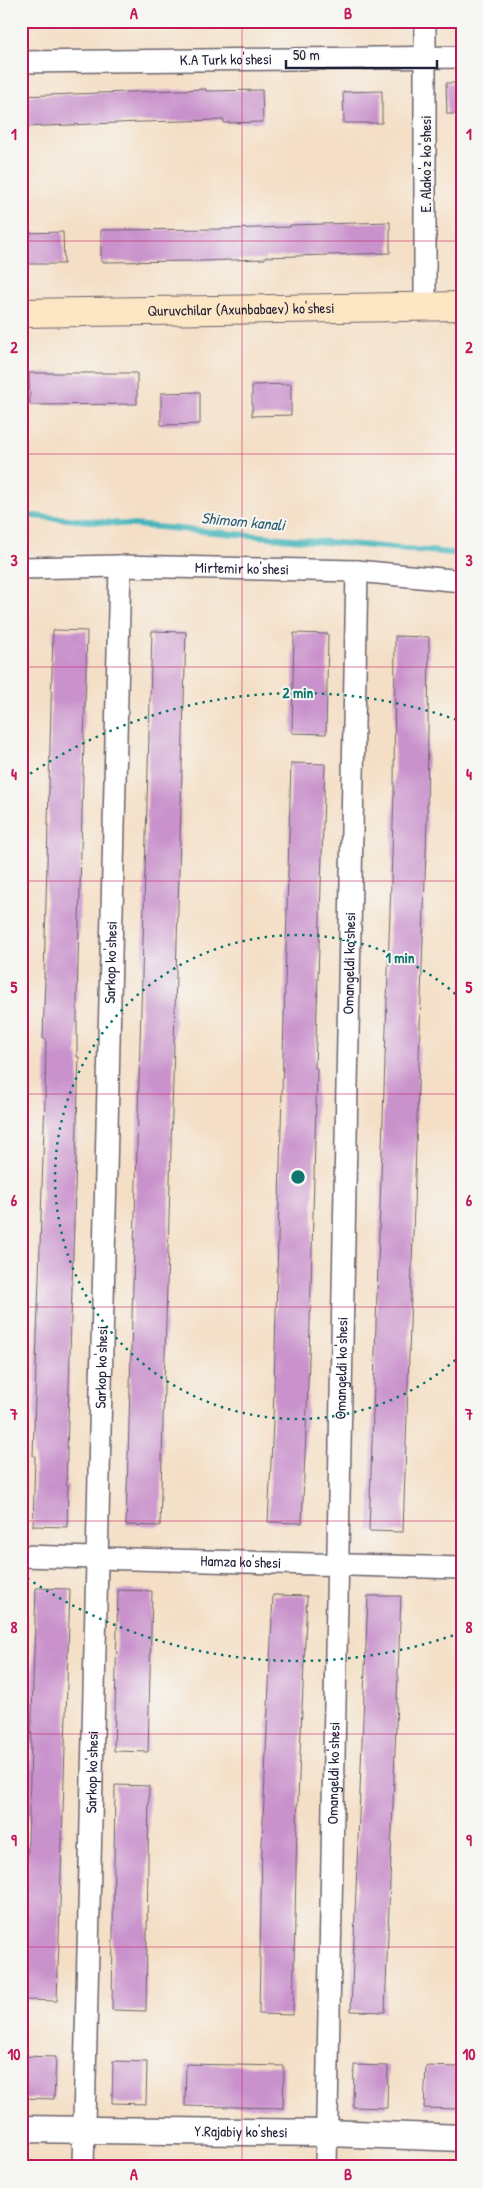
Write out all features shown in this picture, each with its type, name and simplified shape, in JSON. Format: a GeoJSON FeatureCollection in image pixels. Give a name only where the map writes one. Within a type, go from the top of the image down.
{"type":"FeatureCollection","features":[{"type":"Feature","properties":{"kind":"main road","name":"Quruvchilar (Axunbabaev) ko'shesi"},"geometry":{"type":"LineString","coordinates":[[21,313],[462,306]]}},
{"type":"Feature","properties":{"kind":"street","name":"E. Alako'z ko'shesi"},"geometry":{"type":"LineString","coordinates":[[425,21],[425,308]]}},
{"type":"Feature","properties":{"kind":"street","name":"K.A Turk ko'shesi"},"geometry":{"type":"LineString","coordinates":[[21,62],[462,57]]}},
{"type":"Feature","properties":{"kind":"street","name":"Mirtemir ko'shesi"},"geometry":{"type":"LineString","coordinates":[[21,568],[120,566],[357,571],[462,581]]}},
{"type":"Feature","properties":{"kind":"street","name":"Sarkop ko'shesi"},"geometry":{"type":"LineString","coordinates":[[82,2167],[85,2131],[120,566]]}},
{"type":"Feature","properties":{"kind":"street","name":"Omangeldi ko'shesi"},"geometry":{"type":"LineString","coordinates":[[326,2167],[357,571]]}},
{"type":"Feature","properties":{"kind":"street","name":"Hamza ko'shesi"},"geometry":{"type":"LineString","coordinates":[[21,1556],[462,1568]]}},
{"type":"Feature","properties":{"kind":"street","name":"Y.Rajabiy ko'shesi"},"geometry":{"type":"LineString","coordinates":[[21,2129],[327,2133],[462,2138]]}},
{"type":"Feature","properties":{"kind":"building"},"geometry":{"type":"Polygon","coordinates":[[[446,83],[462,83],[462,114],[447,114],[446,83]]]}},
{"type":"Feature","properties":{"kind":"building"},"geometry":{"type":"Polygon","coordinates":[[[206,89],[206,91],[262,90],[263,122],[224,123],[224,120],[21,127],[21,96],[206,89]]]}},
{"type":"Feature","properties":{"kind":"building"},"geometry":{"type":"Polygon","coordinates":[[[382,91],[382,123],[344,123],[343,92],[382,91]]]}},
{"type":"Feature","properties":{"kind":"building"},"geometry":{"type":"Polygon","coordinates":[[[390,222],[390,253],[265,257],[265,259],[101,262],[101,230],[226,229],[390,222]]]}},
{"type":"Feature","properties":{"kind":"building"},"geometry":{"type":"Polygon","coordinates":[[[63,232],[64,264],[25,264],[25,233],[63,232]]]}},
{"type":"Feature","properties":{"kind":"building"},"geometry":{"type":"Polygon","coordinates":[[[29,373],[137,373],[137,404],[30,405],[29,373]]]}},
{"type":"Feature","properties":{"kind":"building"},"geometry":{"type":"Polygon","coordinates":[[[291,384],[291,415],[252,416],[252,385],[291,384]]]}},
{"type":"Feature","properties":{"kind":"building"},"geometry":{"type":"Polygon","coordinates":[[[200,392],[200,424],[161,425],[161,393],[200,392]]]}},
{"type":"Feature","properties":{"kind":"building"},"geometry":{"type":"Polygon","coordinates":[[[53,630],[87,631],[77,998],[77,1057],[79,1057],[66,1485],[68,1485],[67,1527],[33,1526],[35,1456],[33,1456],[45,1098],[46,1039],[43,1039],[44,978],[53,630]]]}},
{"type":"Feature","properties":{"kind":"building"},"geometry":{"type":"Polygon","coordinates":[[[152,631],[186,632],[160,1526],[126,1525],[152,631]]]}},
{"type":"Feature","properties":{"kind":"building"},"geometry":{"type":"Polygon","coordinates":[[[294,633],[328,634],[326,734],[292,733],[294,633]]]}},
{"type":"Feature","properties":{"kind":"building"},"geometry":{"type":"Polygon","coordinates":[[[395,636],[429,637],[427,820],[403,1532],[369,1531],[394,794],[395,636]]]}},
{"type":"Feature","properties":{"kind":"building"},"geometry":{"type":"Polygon","coordinates":[[[291,763],[325,764],[315,1068],[317,1068],[309,1360],[302,1523],[268,1522],[273,1422],[291,763]]]}},
{"type":"Feature","properties":{"kind":"building"},"geometry":{"type":"Polygon","coordinates":[[[36,1588],[70,1589],[57,2001],[23,2000],[36,1588]]]}},
{"type":"Feature","properties":{"kind":"building"},"geometry":{"type":"Polygon","coordinates":[[[118,1590],[152,1591],[148,1752],[114,1751],[118,1590]]]}},
{"type":"Feature","properties":{"kind":"building"},"geometry":{"type":"Polygon","coordinates":[[[273,1595],[307,1596],[297,1822],[293,2015],[259,2014],[262,1843],[273,1595]]]}},
{"type":"Feature","properties":{"kind":"building"},"geometry":{"type":"Polygon","coordinates":[[[368,1596],[401,1596],[385,2012],[351,2011],[368,1596]]]}},
{"type":"Feature","properties":{"kind":"building"},"geometry":{"type":"Polygon","coordinates":[[[115,1785],[149,1786],[146,2011],[112,2010],[115,1785]]]}},
{"type":"Feature","properties":{"kind":"building"},"geometry":{"type":"Polygon","coordinates":[[[22,2056],[56,2057],[54,2099],[21,2098],[22,2056]]]}},
{"type":"Feature","properties":{"kind":"building"},"geometry":{"type":"Polygon","coordinates":[[[113,2061],[147,2062],[146,2104],[112,2103],[113,2061]]]}},
{"type":"Feature","properties":{"kind":"building"},"geometry":{"type":"Polygon","coordinates":[[[186,2064],[284,2066],[283,2108],[185,2106],[186,2064]]]}},
{"type":"Feature","properties":{"kind":"building"},"geometry":{"type":"Polygon","coordinates":[[[354,2065],[388,2066],[387,2108],[353,2107],[354,2065]]]}},
{"type":"Feature","properties":{"kind":"building"},"geometry":{"type":"Polygon","coordinates":[[[426,2066],[460,2067],[458,2109],[424,2108],[426,2066]]]}},
{"type":"Feature","properties":{"kind":"waterway","name":"Shimom kanali"},"geometry":{"type":"LineString","coordinates":[[21,515],[462,554]]}}]}
